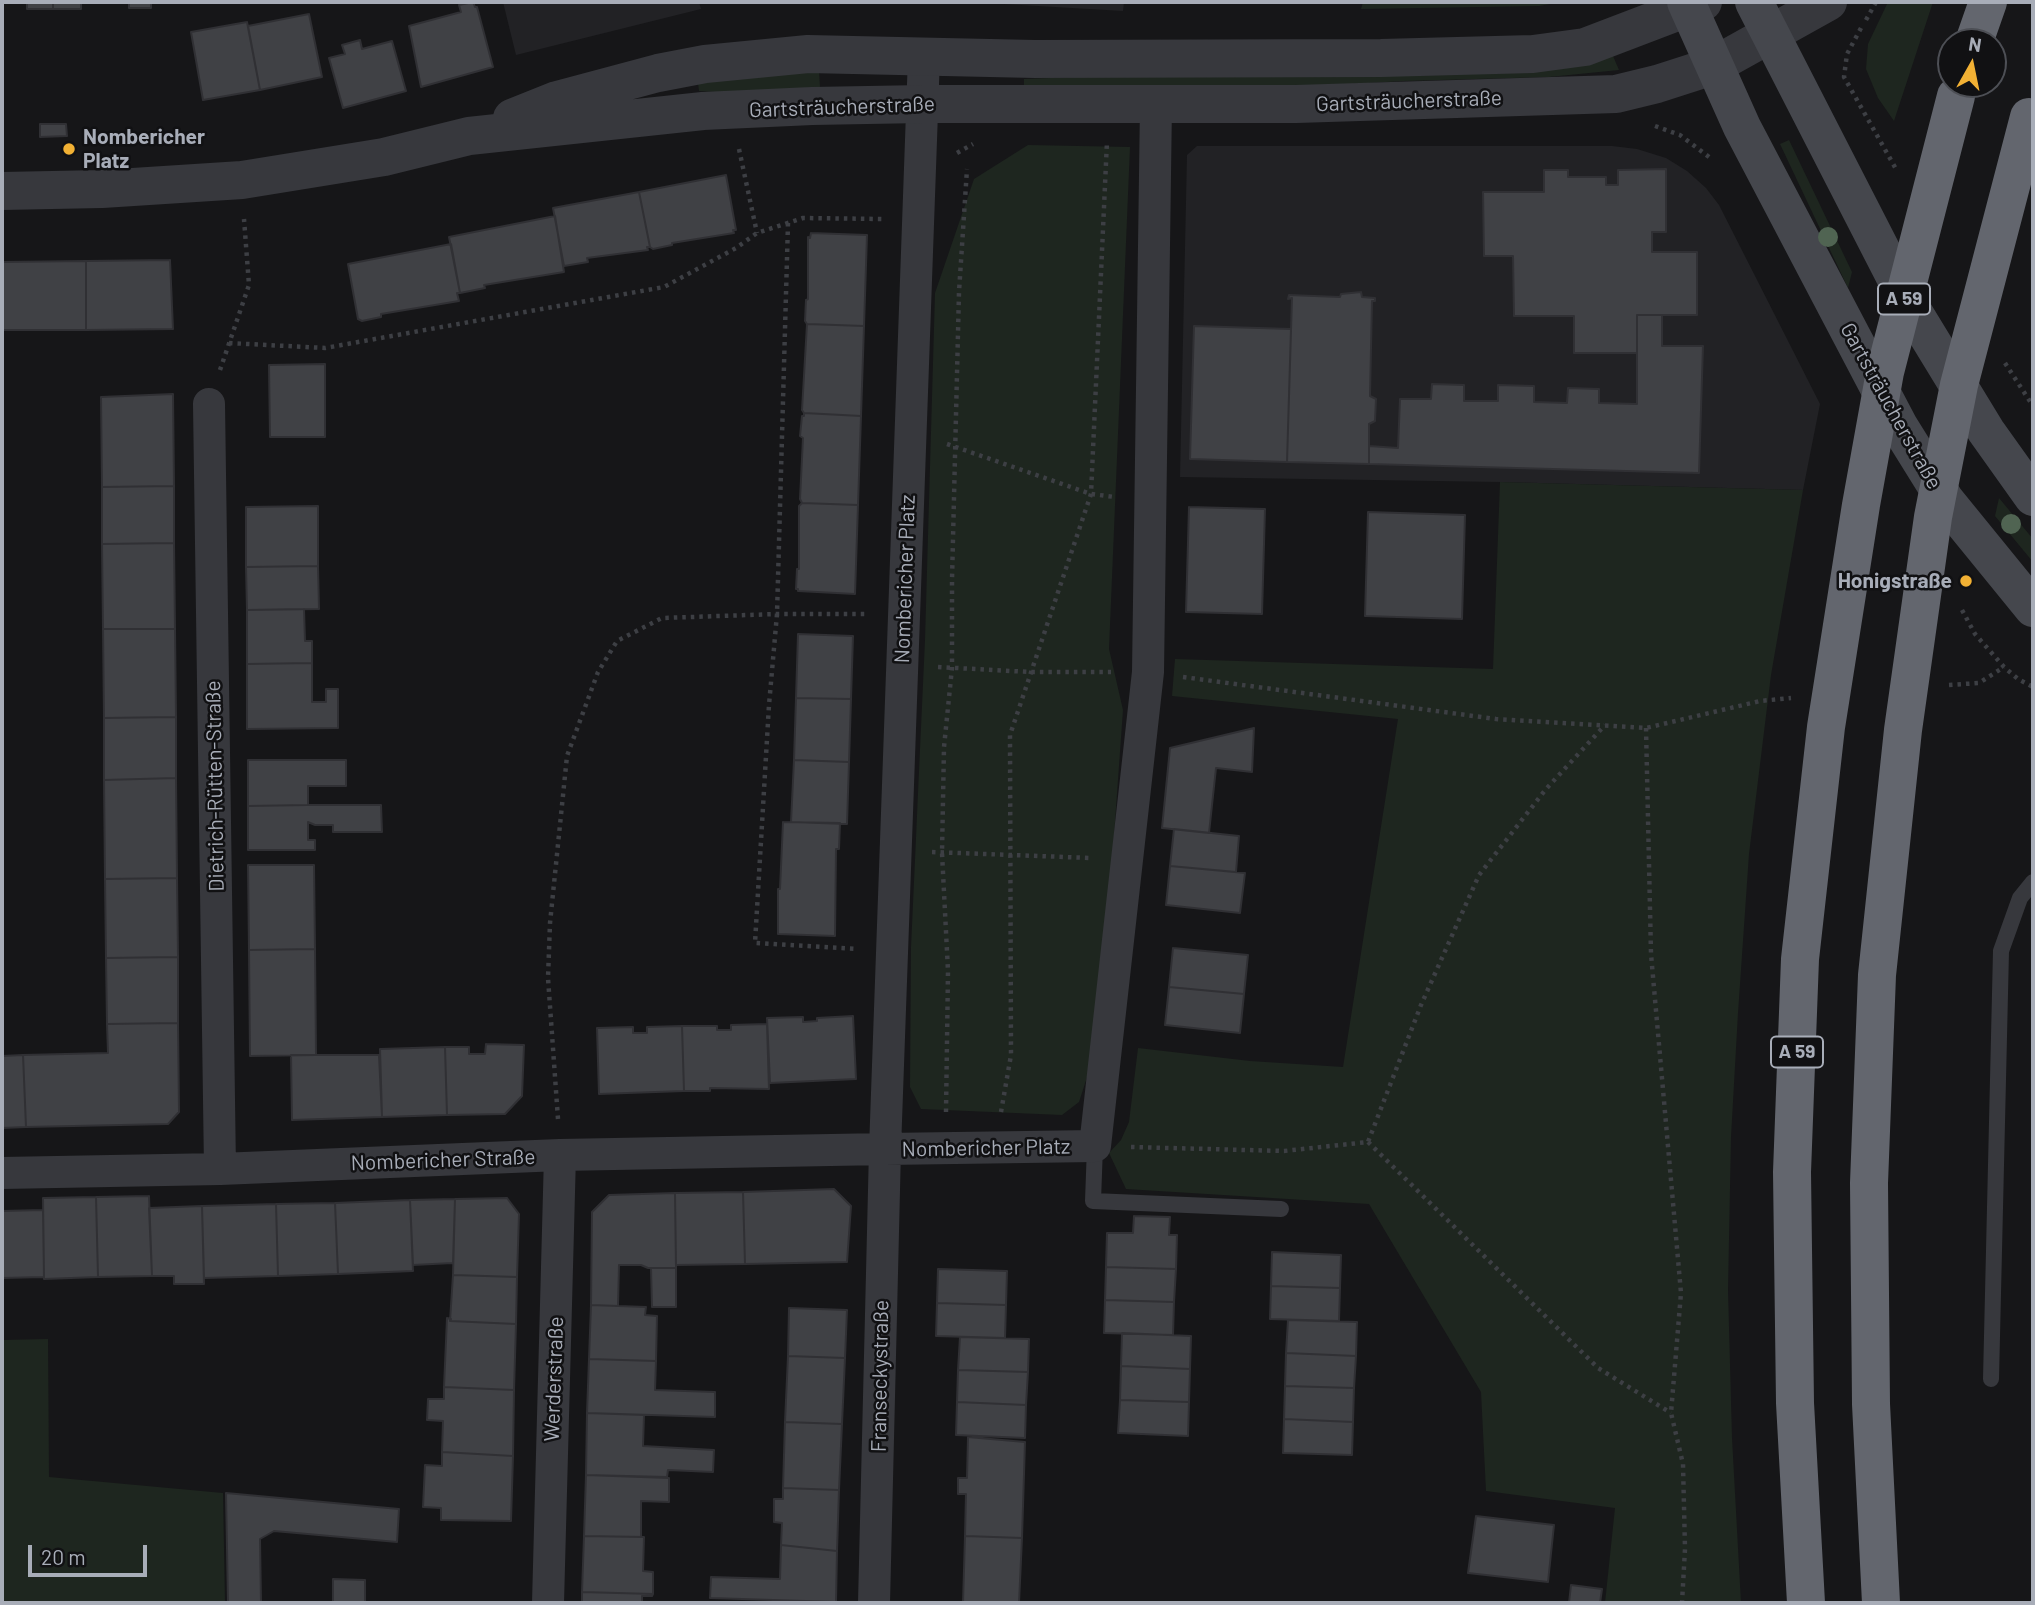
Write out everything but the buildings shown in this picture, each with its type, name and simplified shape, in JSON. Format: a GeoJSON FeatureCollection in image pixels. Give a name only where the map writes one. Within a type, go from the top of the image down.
{"type":"FeatureCollection","features":[{"type":"Feature","properties":{"kind":"highway"},"geometry":{"type":"LineString","coordinates":[[1980,28],[1988,2]]}},
{"type":"Feature","properties":{"kind":"highway","name":"A 59"},"geometry":{"type":"LineString","coordinates":[[1806,1603],[1795,1403],[1792,1172],[1800,959],[1826,727],[1885,372],[1956,98]]}},
{"type":"Feature","properties":{"kind":"highway"},"geometry":{"type":"LineString","coordinates":[[1881,1603],[1871,1404],[1869,1182],[1877,975],[1903,730],[1933,517],[1959,384],[2031,110]]}},
{"type":"Feature","properties":{"kind":"main road"},"geometry":{"type":"LineString","coordinates":[[1693,4],[1713,66]]}},
{"type":"Feature","properties":{"kind":"main road"},"geometry":{"type":"LineString","coordinates":[[1763,18],[1911,308],[1986,431],[2033,497]]}},
{"type":"Feature","properties":{"kind":"main road","name":"Gartsträucherstraße"},"geometry":{"type":"LineString","coordinates":[[1713,66],[1899,426],[1945,500],[2033,608]]}},
{"type":"Feature","properties":{"kind":"street"},"geometry":{"type":"LineString","coordinates":[[1713,66],[1763,18],[1828,2]]}},
{"type":"Feature","properties":{"kind":"street","name":"Gartsträucherstraße"},"geometry":{"type":"LineString","coordinates":[[469,136],[557,100],[705,64],[808,54],[1035,59],[1381,58],[1533,54],[1585,47],[1693,4]]}},
{"type":"Feature","properties":{"kind":"street","name":"Nombericher Platz"},"geometry":{"type":"LineString","coordinates":[[924,56],[885,1149],[1095,1146],[1148,672],[1156,104]]}},
{"type":"Feature","properties":{"kind":"street","name":"Gartsträucherstraße"},"geometry":{"type":"LineString","coordinates":[[2,191],[102,189],[242,180],[384,157],[469,136],[703,111],[923,104],[1296,104],[1616,94],[1657,85],[1713,66]]}},
{"type":"Feature","properties":{"kind":"street","name":"Dietrich-Rütten-Straße"},"geometry":{"type":"LineString","coordinates":[[209,404],[220,1169]]}},
{"type":"Feature","properties":{"kind":"street","name":"Nombericher Straße"},"geometry":{"type":"LineString","coordinates":[[2,1173],[220,1169],[561,1155],[885,1149]]}},
{"type":"Feature","properties":{"kind":"street","name":"Franseckystraße"},"geometry":{"type":"LineString","coordinates":[[874,1603],[885,1149]]}},
{"type":"Feature","properties":{"kind":"street","name":"Werderstraße"},"geometry":{"type":"LineString","coordinates":[[548,1603],[561,1155]]}},
{"type":"Feature","properties":{"kind":"lane"},"geometry":{"type":"LineString","coordinates":[[1991,1379],[2001,951],[2020,898],[2033,882]]}},
{"type":"Feature","properties":{"kind":"lane"},"geometry":{"type":"LineString","coordinates":[[1095,1146],[1093,1201],[1281,1209]]}},
{"type":"Feature","properties":{"kind":"path"},"geometry":{"type":"LineString","coordinates":[[1844,77],[1847,54],[1876,2]]}},
{"type":"Feature","properties":{"kind":"path"},"geometry":{"type":"LineString","coordinates":[[731,110],[757,233]]}},
{"type":"Feature","properties":{"kind":"path"},"geometry":{"type":"LineString","coordinates":[[995,1147],[1011,1055],[1010,735],[1091,494],[1107,138]]}},
{"type":"Feature","properties":{"kind":"path"},"geometry":{"type":"LineString","coordinates":[[946,1148],[948,971],[942,853],[944,747],[952,668],[959,292],[967,169]]}},
{"type":"Feature","properties":{"kind":"path"},"geometry":{"type":"LineString","coordinates":[[209,404],[249,285],[242,180]]}},
{"type":"Feature","properties":{"kind":"path"},"geometry":{"type":"LineString","coordinates":[[229,343],[325,348],[664,287],[736,248],[757,233],[803,218],[919,219]]}},
{"type":"Feature","properties":{"kind":"path"},"geometry":{"type":"LineString","coordinates":[[788,223],[777,614],[755,943],[892,951]]}},
{"type":"Feature","properties":{"kind":"path"},"geometry":{"type":"LineString","coordinates":[[911,432],[1091,494],[1151,501]]}},
{"type":"Feature","properties":{"kind":"path"},"geometry":{"type":"LineString","coordinates":[[561,1155],[548,978],[550,923],[567,756],[598,672],[617,641],[662,618],[777,614],[904,615]]}},
{"type":"Feature","properties":{"kind":"path"},"geometry":{"type":"LineString","coordinates":[[902,665],[1030,672],[1148,672],[1496,719],[1646,727],[1760,701],[1801,698]]}},
{"type":"Feature","properties":{"kind":"path"},"geometry":{"type":"LineString","coordinates":[[1938,686],[1979,682],[2004,667]]}},
{"type":"Feature","properties":{"kind":"path"},"geometry":{"type":"LineString","coordinates":[[1368,1142],[1420,1005],[1479,875],[1546,789],[1605,725]]}},
{"type":"Feature","properties":{"kind":"path"},"geometry":{"type":"LineString","coordinates":[[1646,727],[1651,954],[1681,1293],[1671,1413],[1683,1464],[1685,1549],[1682,1603]]}},
{"type":"Feature","properties":{"kind":"path"},"geometry":{"type":"LineString","coordinates":[[896,851],[1127,859]]}},
{"type":"Feature","properties":{"kind":"path"},"geometry":{"type":"LineString","coordinates":[[1095,1146],[1284,1151],[1368,1142]]}},
{"type":"Feature","properties":{"kind":"path"},"geometry":{"type":"LineString","coordinates":[[1368,1142],[1598,1368],[1671,1413]]}},
{"type":"Feature","properties":{"kind":"shaded area"},"geometry":{"type":"Polygon","coordinates":[[[503,2],[699,2],[701,9],[516,55],[503,2]]]}},
{"type":"Feature","properties":{"kind":"shaded area"},"geometry":{"type":"Polygon","coordinates":[[[970,2],[1124,2],[1123,11],[970,2]]]}},
{"type":"Feature","properties":{"kind":"shaded area"},"geometry":{"type":"Polygon","coordinates":[[[1363,2],[1561,2],[1539,6],[1361,9],[1363,2]]]}},
{"type":"Feature","properties":{"kind":"shaded area"},"geometry":{"type":"Polygon","coordinates":[[[1888,2],[1933,2],[1894,121],[1878,98],[1866,69],[1868,44],[1888,2]]]}},
{"type":"Feature","properties":{"kind":"shaded area"},"geometry":{"type":"Polygon","coordinates":[[[1613,56],[1619,70],[1549,77],[1404,81],[1264,89],[1024,88],[1024,79],[1613,56]]]}},
{"type":"Feature","properties":{"kind":"shaded area"},"geometry":{"type":"Polygon","coordinates":[[[819,71],[820,87],[730,93],[699,91],[698,83],[819,71]]]}},
{"type":"Feature","properties":{"kind":"shaded area"},"geometry":{"type":"Polygon","coordinates":[[[1789,140],[1852,272],[1848,288],[1780,144],[1789,140]]]}},
{"type":"Feature","properties":{"kind":"shaded area"},"geometry":{"type":"Polygon","coordinates":[[[1028,145],[1130,147],[1109,649],[1123,710],[1112,864],[1091,1065],[1079,1102],[1062,1115],[921,1109],[910,1087],[911,947],[925,640],[935,293],[974,179],[1028,145]]]}},
{"type":"Feature","properties":{"kind":"shaded area"},"geometry":{"type":"Polygon","coordinates":[[[1197,146],[1612,146],[1637,149],[1666,158],[1687,171],[1706,188],[1719,205],[1820,404],[1803,490],[1180,477],[1187,155],[1197,146]]]}},
{"type":"Feature","properties":{"kind":"shaded area"},"geometry":{"type":"Polygon","coordinates":[[[1500,482],[1803,490],[1771,675],[1749,854],[1731,1137],[1728,1290],[1732,1438],[1741,1603],[1605,1603],[1615,1508],[1486,1491],[1481,1392],[1369,1204],[1126,1189],[1109,1153],[1121,1140],[1129,1122],[1138,1048],[1250,1061],[1343,1067],[1398,719],[1172,696],[1175,659],[1493,669],[1500,482]]]}},
{"type":"Feature","properties":{"kind":"shaded area"},"geometry":{"type":"Polygon","coordinates":[[[1999,498],[2033,539],[2033,562],[1995,516],[1999,498]]]}},
{"type":"Feature","properties":{"kind":"shaded area"},"geometry":{"type":"Polygon","coordinates":[[[48,1339],[49,1477],[223,1493],[225,1603],[2,1603],[2,1340],[48,1339]]]}},
{"type":"Feature","properties":{"kind":"place","name":"Nombericher Platz"},"geometry":{"type":"Point","coordinates":[69,149]}},
{"type":"Feature","properties":{"kind":"place","name":"Honigstraße"},"geometry":{"type":"Point","coordinates":[1966,581]}}]}
